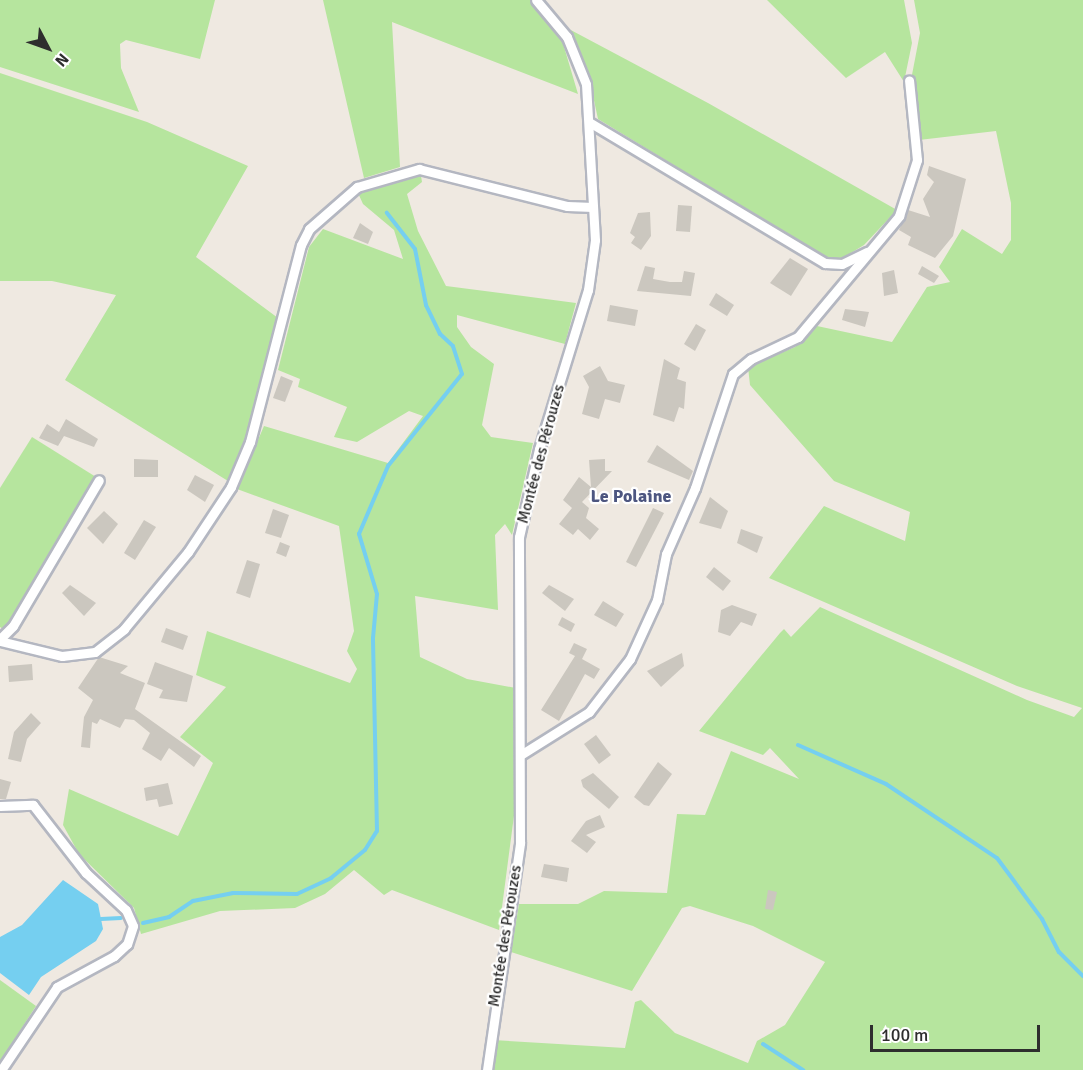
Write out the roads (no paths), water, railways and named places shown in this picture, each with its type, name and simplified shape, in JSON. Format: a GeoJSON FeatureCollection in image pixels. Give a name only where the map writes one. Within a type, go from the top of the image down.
{"type":"FeatureCollection","features":[{"type":"Feature","properties":{"kind":"street","name":"Montée des Pérouzes"},"geometry":{"type":"LineString","coordinates":[[487,1070],[520,843],[522,754],[519,537],[539,449],[588,290],[593,207],[589,122],[579,64],[561,29],[536,0]]}},
{"type":"Feature","properties":{"kind":"street"},"geometry":{"type":"LineString","coordinates":[[522,754],[588,712],[630,659],[657,600],[666,554],[692,498],[734,374],[751,358],[798,337],[867,252],[891,228],[910,193],[917,160],[909,80]]}},
{"type":"Feature","properties":{"kind":"street"},"geometry":{"type":"LineString","coordinates":[[589,122],[825,263],[842,264],[867,252]]}},
{"type":"Feature","properties":{"kind":"street"},"geometry":{"type":"LineString","coordinates":[[0,640],[19,643],[62,656],[95,652],[124,629],[194,543],[231,487],[250,442],[301,245],[316,222],[357,187],[418,169],[567,206],[593,207]]}},
{"type":"Feature","properties":{"kind":"street"},"geometry":{"type":"LineString","coordinates":[[0,640],[13,626],[99,480]]}},
{"type":"Feature","properties":{"kind":"street"},"geometry":{"type":"LineString","coordinates":[[13,626],[19,643]]}},
{"type":"Feature","properties":{"kind":"street"},"geometry":{"type":"LineString","coordinates":[[0,806],[33,805],[86,873],[126,910],[134,926],[127,944],[114,956],[57,987],[1,1070]]}},
{"type":"Feature","properties":{"kind":"water"},"geometry":{"type":"Polygon","coordinates":[[[63,880],[98,904],[103,929],[96,941],[41,977],[29,995],[0,973],[0,937],[22,925],[63,880]]]}},
{"type":"Feature","properties":{"kind":"waterway"},"geometry":{"type":"LineString","coordinates":[[143,923],[169,917],[193,901],[233,893],[297,894],[331,878],[365,850],[377,831],[373,638],[377,594],[359,534],[388,466],[462,374],[453,346],[440,334],[426,305],[415,249],[387,213]]}},
{"type":"Feature","properties":{"kind":"waterway"},"geometry":{"type":"LineString","coordinates":[[798,745],[886,784],[997,858],[1042,919],[1059,952],[1083,976]]}},
{"type":"Feature","properties":{"kind":"waterway"},"geometry":{"type":"LineString","coordinates":[[101,919],[121,918]]}},
{"type":"Feature","properties":{"kind":"waterway"},"geometry":{"type":"LineString","coordinates":[[763,1044],[803,1070]]}},
{"type":"Feature","properties":{"kind":"district","name":"Le Polaine"},"geometry":{"type":"Point","coordinates":[631,496]}}]}
